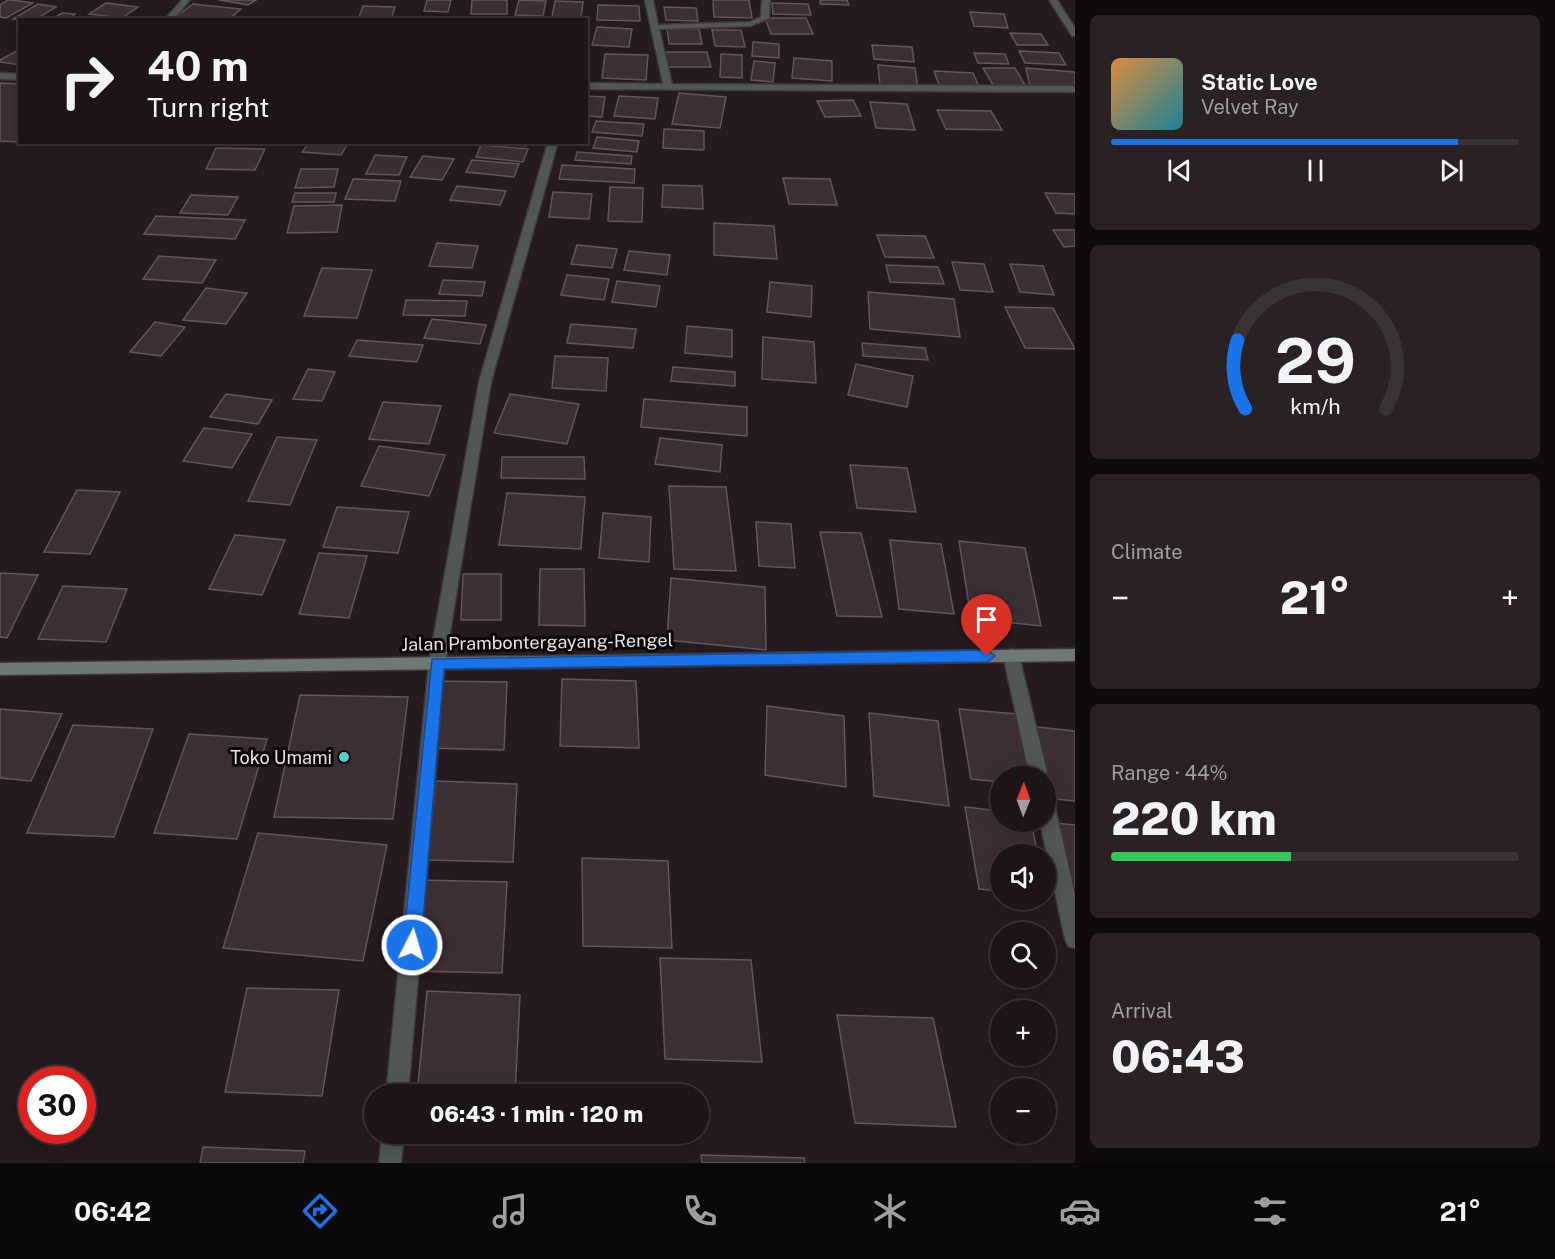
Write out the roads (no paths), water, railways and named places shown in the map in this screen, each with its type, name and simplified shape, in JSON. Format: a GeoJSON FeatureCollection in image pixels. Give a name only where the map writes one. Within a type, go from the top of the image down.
{"type":"FeatureCollection","features":[{"type":"Feature","properties":{"kind":"street"},"geometry":{"type":"LineString","coordinates":[[170,18],[186,0]]}},
{"type":"Feature","properties":{"kind":"street"},"geometry":{"type":"LineString","coordinates":[[642,0],[649,0],[668,87]]}},
{"type":"Feature","properties":{"kind":"street"},"geometry":{"type":"LineString","coordinates":[[656,27],[751,24],[765,18],[766,0]]}},
{"type":"Feature","properties":{"kind":"street"},"geometry":{"type":"LineString","coordinates":[[1053,0],[1075,34]]}},
{"type":"Feature","properties":{"kind":"street"},"geometry":{"type":"LineString","coordinates":[[0,76],[18,77]]}},
{"type":"Feature","properties":{"kind":"street"},"geometry":{"type":"LineString","coordinates":[[588,86],[1075,89]]}},
{"type":"Feature","properties":{"kind":"street"},"geometry":{"type":"LineString","coordinates":[[398,1084],[437,663],[485,382],[552,144]]}},
{"type":"Feature","properties":{"kind":"street"},"geometry":{"type":"LineString","coordinates":[[1011,655],[1036,766]]}},
{"type":"Feature","properties":{"kind":"street","name":"Jalan Prambontergayang-Rengel"},"geometry":{"type":"LineString","coordinates":[[0,669],[1075,655]]}},
{"type":"Feature","properties":{"kind":"street"},"geometry":{"type":"LineString","coordinates":[[1051,832],[1075,939]]}},
{"type":"Feature","properties":{"kind":"street"},"geometry":{"type":"LineString","coordinates":[[390,1163],[392,1144]]}},
{"type":"Feature","properties":{"kind":"place","name":"Toko Umami"},"geometry":{"type":"Point","coordinates":[344,757]}}]}
